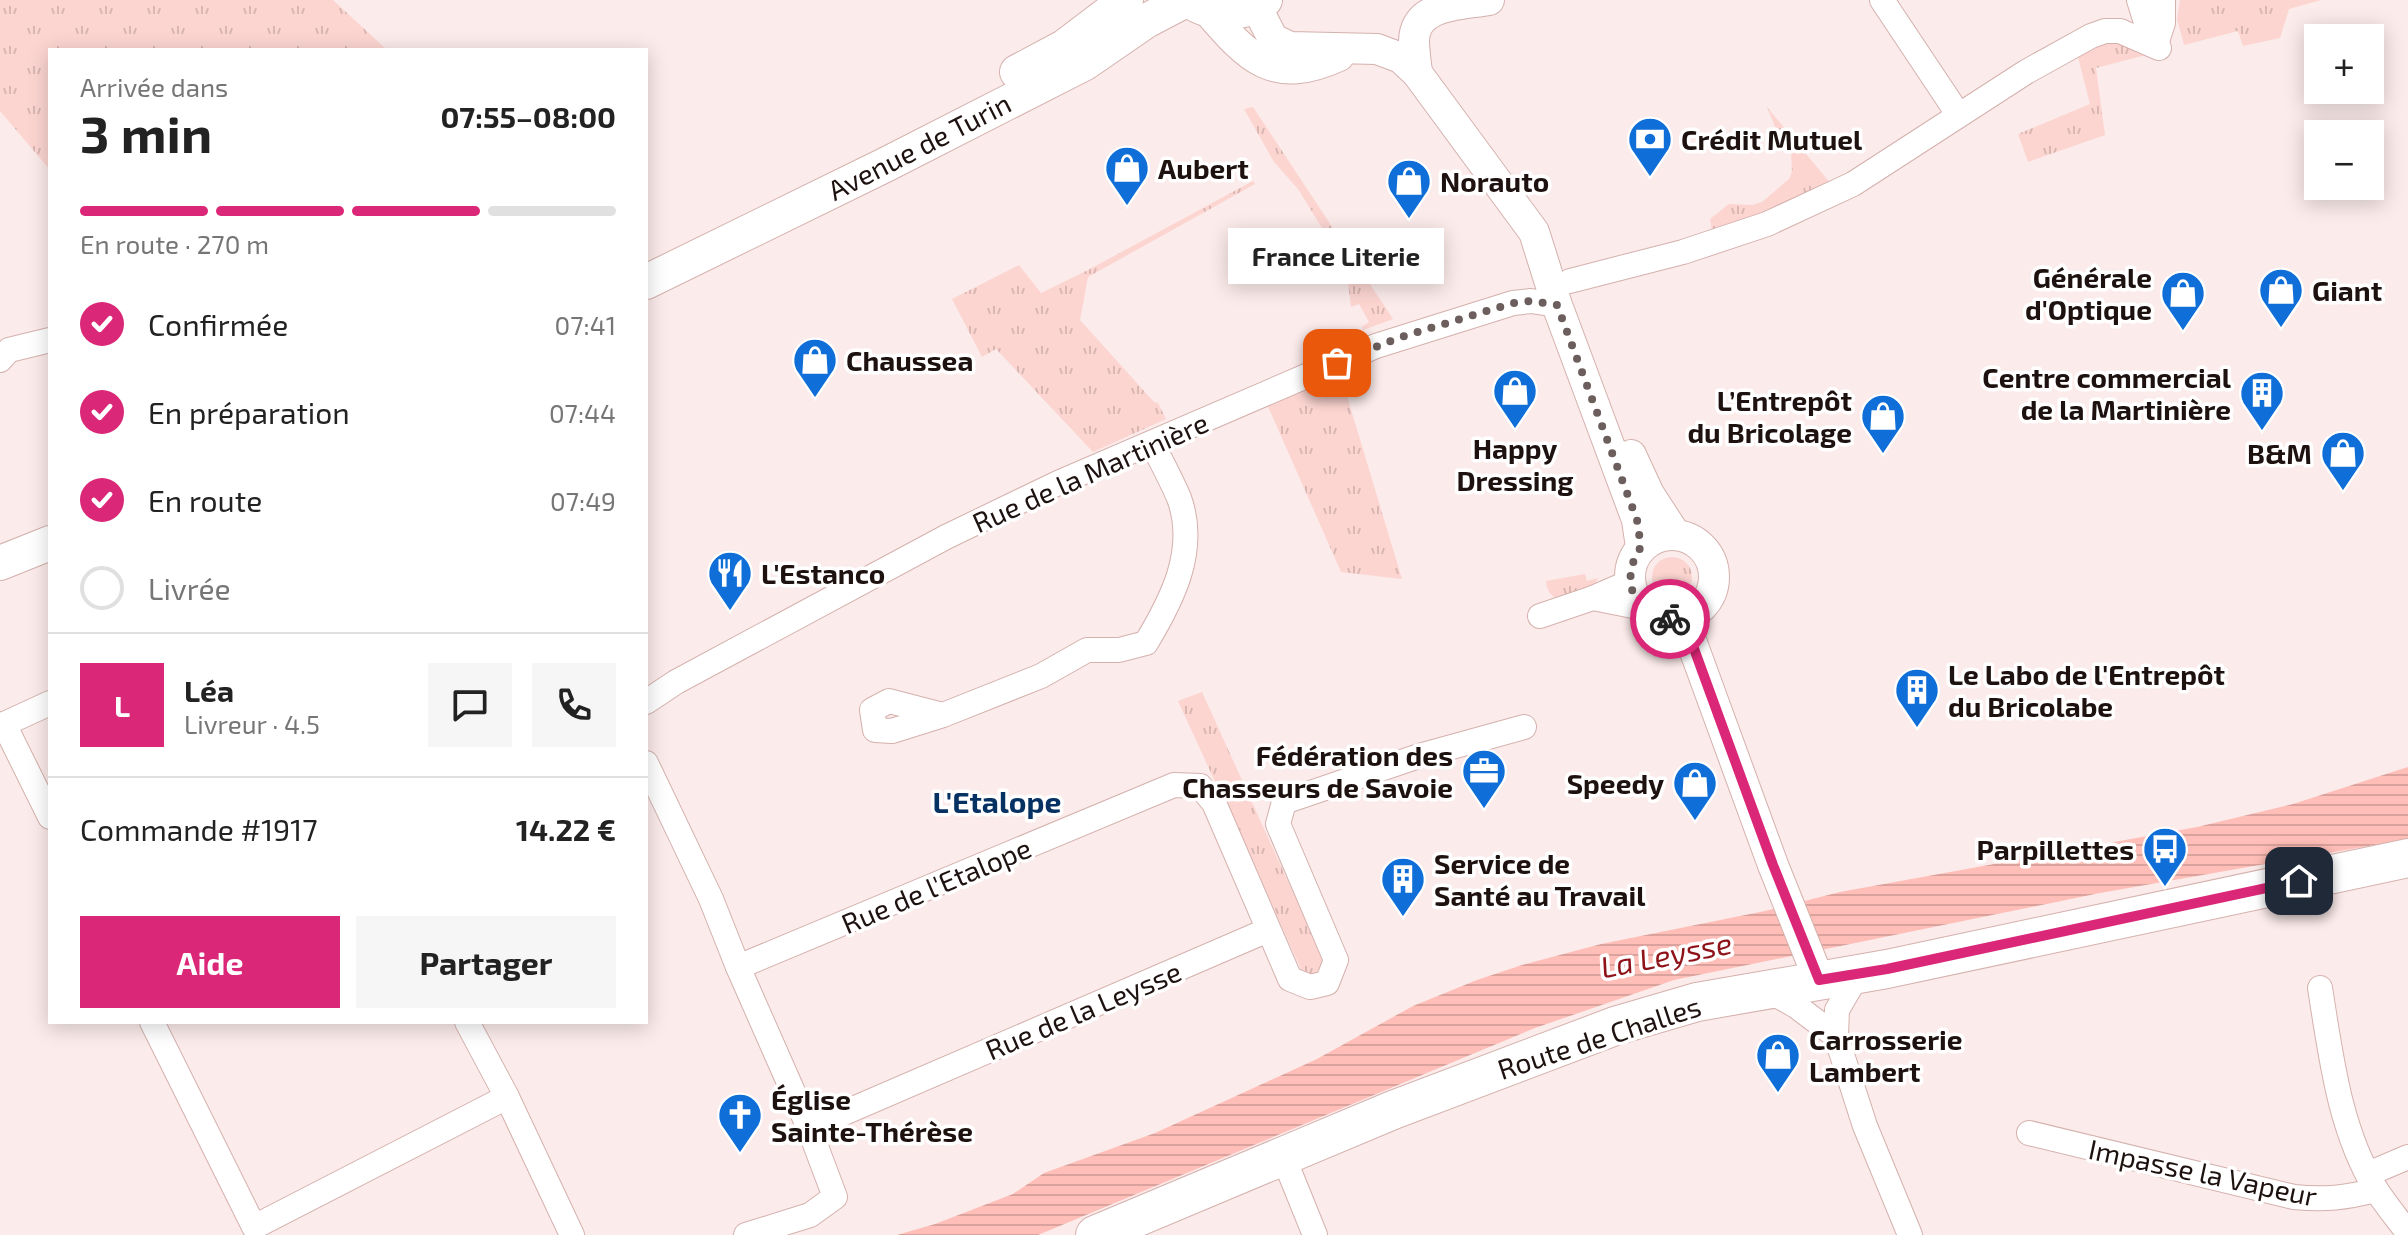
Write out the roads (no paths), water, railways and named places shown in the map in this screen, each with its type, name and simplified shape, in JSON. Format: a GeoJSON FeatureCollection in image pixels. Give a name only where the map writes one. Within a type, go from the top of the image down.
{"type":"FeatureCollection","features":[{"type":"Feature","properties":{"kind":"main road","name":"Avenue de Turin"},"geometry":{"type":"LineString","coordinates":[[648,260],[806,184],[1064,47],[1126,0]]}},
{"type":"Feature","properties":{"kind":"main road","name":"Avenue de Turin"},"geometry":{"type":"LineString","coordinates":[[648,281],[1085,63],[1146,21],[1194,3]]}},
{"type":"Feature","properties":{"kind":"main road"},"geometry":{"type":"LineString","coordinates":[[1194,3],[1224,13],[1241,12],[1260,3]]}},
{"type":"Feature","properties":{"kind":"main road"},"geometry":{"type":"LineString","coordinates":[[0,563],[48,544]]}},
{"type":"Feature","properties":{"kind":"main road","name":"Route de Challes"},"geometry":{"type":"LineString","coordinates":[[1095,1235],[1393,1110],[1615,1026],[1697,1002],[1766,989],[1813,967],[1858,974],[2408,858]]}},
{"type":"Feature","properties":{"kind":"street"},"geometry":{"type":"LineString","coordinates":[[1417,73],[1414,40],[1422,18],[1432,10],[1489,0]]}},
{"type":"Feature","properties":{"kind":"street"},"geometry":{"type":"LineString","coordinates":[[1882,0],[1953,102],[1958,114]]}},
{"type":"Feature","properties":{"kind":"street"},"geometry":{"type":"LineString","coordinates":[[2139,0],[2147,26],[2158,38],[2163,23],[2163,0]]}},
{"type":"Feature","properties":{"kind":"street"},"geometry":{"type":"LineString","coordinates":[[1194,3],[1248,54],[1266,65],[1306,68],[1352,50]]}},
{"type":"Feature","properties":{"kind":"street"},"geometry":{"type":"LineString","coordinates":[[1260,3],[1273,39],[1290,47],[1363,48],[1390,52],[1417,73],[1534,232],[1569,301],[1632,460],[1675,534]]}},
{"type":"Feature","properties":{"kind":"street","name":"Rue de la Martinière"},"geometry":{"type":"LineString","coordinates":[[648,701],[702,668],[970,524],[1398,338],[1513,303],[1569,301],[1683,252],[1767,224],[1853,184],[1958,114],[2091,36],[2105,31],[2120,31],[2159,48]]}},
{"type":"Feature","properties":{"kind":"street"},"geometry":{"type":"LineString","coordinates":[[1569,301],[1637,520],[1641,547]]}},
{"type":"Feature","properties":{"kind":"street"},"geometry":{"type":"LineString","coordinates":[[0,360],[9,350],[48,340]]}},
{"type":"Feature","properties":{"kind":"street"},"geometry":{"type":"LineString","coordinates":[[943,715],[1041,676],[1087,650],[1119,650],[1146,643],[1169,604],[1187,548],[1180,501],[1152,443]]}},
{"type":"Feature","properties":{"kind":"street"},"geometry":{"type":"LineString","coordinates":[[1675,534],[1700,544],[1709,555],[1715,581],[1712,593],[1696,612],[1685,617],[1662,618],[1636,595],[1630,570],[1641,547],[1662,535],[1675,534]]}},
{"type":"Feature","properties":{"kind":"street"},"geometry":{"type":"LineString","coordinates":[[1540,616],[1593,598],[1636,595]]}},
{"type":"Feature","properties":{"kind":"street"},"geometry":{"type":"LineString","coordinates":[[1685,617],[1773,865],[1813,967]]}},
{"type":"Feature","properties":{"kind":"street"},"geometry":{"type":"LineString","coordinates":[[48,704],[2,725],[48,813]]}},
{"type":"Feature","properties":{"kind":"street","name":"Rue de l'Etalope"},"geometry":{"type":"LineString","coordinates":[[738,967],[1174,785],[1200,786],[1214,803],[1290,979],[1310,987],[1327,983],[1336,960],[1278,824],[1284,802],[1419,756],[1524,727]]}},
{"type":"Feature","properties":{"kind":"street"},"geometry":{"type":"LineString","coordinates":[[648,767],[711,899],[809,1128],[835,1197],[815,1225],[746,1235]]}},
{"type":"Feature","properties":{"kind":"street","name":"Rue de la Leysse"},"geometry":{"type":"LineString","coordinates":[[809,1128],[1268,930]]}},
{"type":"Feature","properties":{"kind":"street"},"geometry":{"type":"LineString","coordinates":[[1858,974],[1837,1010],[1836,1036],[1865,1126],[1910,1235]]}},
{"type":"Feature","properties":{"kind":"street"},"geometry":{"type":"LineString","coordinates":[[2320,988],[2335,1082],[2350,1133],[2372,1182],[2408,1233]]}},
{"type":"Feature","properties":{"kind":"street"},"geometry":{"type":"LineString","coordinates":[[1766,989],[1796,1006],[1836,1036]]}},
{"type":"Feature","properties":{"kind":"street"},"geometry":{"type":"LineString","coordinates":[[153,1024],[254,1227],[507,1097]]}},
{"type":"Feature","properties":{"kind":"street"},"geometry":{"type":"LineString","coordinates":[[468,1024],[507,1097],[572,1235]]}},
{"type":"Feature","properties":{"kind":"street","name":"Impasse la Vapeur"},"geometry":{"type":"LineString","coordinates":[[2029,1133],[2294,1197],[2322,1200],[2335,1199],[2372,1182],[2408,1157]]}},
{"type":"Feature","properties":{"kind":"street"},"geometry":{"type":"LineString","coordinates":[[1283,1156],[1315,1235]]}},
{"type":"Feature","properties":{"kind":"water","name":"La Leysse"},"geometry":{"type":"Polygon","coordinates":[[[2408,767],[2408,839],[2100,893],[1674,980],[1535,1028],[1038,1235],[897,1235],[1013,1194],[1044,1173],[1155,1133],[1317,1059],[1413,1006],[1522,965],[1601,944],[1765,911],[1840,892],[2197,827],[2293,804],[2408,767]]]}},
{"type":"Feature","properties":{"kind":"place","name":"Crédit Mutuel"},"geometry":{"type":"Point","coordinates":[1650,178]}},
{"type":"Feature","properties":{"kind":"place","name":"Aubert"},"geometry":{"type":"Point","coordinates":[1127,207]}},
{"type":"Feature","properties":{"kind":"place","name":"Norauto"},"geometry":{"type":"Point","coordinates":[1409,220]}},
{"type":"Feature","properties":{"kind":"place","name":"Giant"},"geometry":{"type":"Point","coordinates":[2281,329]}},
{"type":"Feature","properties":{"kind":"place","name":"Générale d'Optique"},"geometry":{"type":"Point","coordinates":[2183,332]}},
{"type":"Feature","properties":{"kind":"place","name":"France Literie"},"geometry":{"type":"Point","coordinates":[1337,363]}},
{"type":"Feature","properties":{"kind":"place","name":"Chaussea"},"geometry":{"type":"Point","coordinates":[815,399]}},
{"type":"Feature","properties":{"kind":"place","name":"Happy Dressing"},"geometry":{"type":"Point","coordinates":[1515,430]}},
{"type":"Feature","properties":{"kind":"place","name":"Centre commercial de la Martinière"},"geometry":{"type":"Point","coordinates":[2262,432]}},
{"type":"Feature","properties":{"kind":"place","name":"L’Entrepôt du Bricolage"},"geometry":{"type":"Point","coordinates":[1883,455]}},
{"type":"Feature","properties":{"kind":"place","name":"B&M"},"geometry":{"type":"Point","coordinates":[2343,492]}},
{"type":"Feature","properties":{"kind":"place","name":"L'Estanco"},"geometry":{"type":"Point","coordinates":[730,612]}},
{"type":"Feature","properties":{"kind":"place","name":"Le Labo de l'Entrepôt du Bricolabe"},"geometry":{"type":"Point","coordinates":[1917,729]}},
{"type":"Feature","properties":{"kind":"place","name":"Fédération des Chasseurs de Savoie"},"geometry":{"type":"Point","coordinates":[1484,810]}},
{"type":"Feature","properties":{"kind":"place","name":"Speedy"},"geometry":{"type":"Point","coordinates":[1695,822]}},
{"type":"Feature","properties":{"kind":"place","name":"Parpillettes"},"geometry":{"type":"Point","coordinates":[2165,888]}},
{"type":"Feature","properties":{"kind":"place","name":"Service de Santé au Travail"},"geometry":{"type":"Point","coordinates":[1403,918]}},
{"type":"Feature","properties":{"kind":"place","name":"Carrosserie Lambert"},"geometry":{"type":"Point","coordinates":[1778,1094]}},
{"type":"Feature","properties":{"kind":"place","name":"Église Sainte-Thérèse"},"geometry":{"type":"Point","coordinates":[740,1154]}},
{"type":"Feature","properties":{"kind":"district","name":"L'Etalope"},"geometry":{"type":"Point","coordinates":[997,801]}}]}
